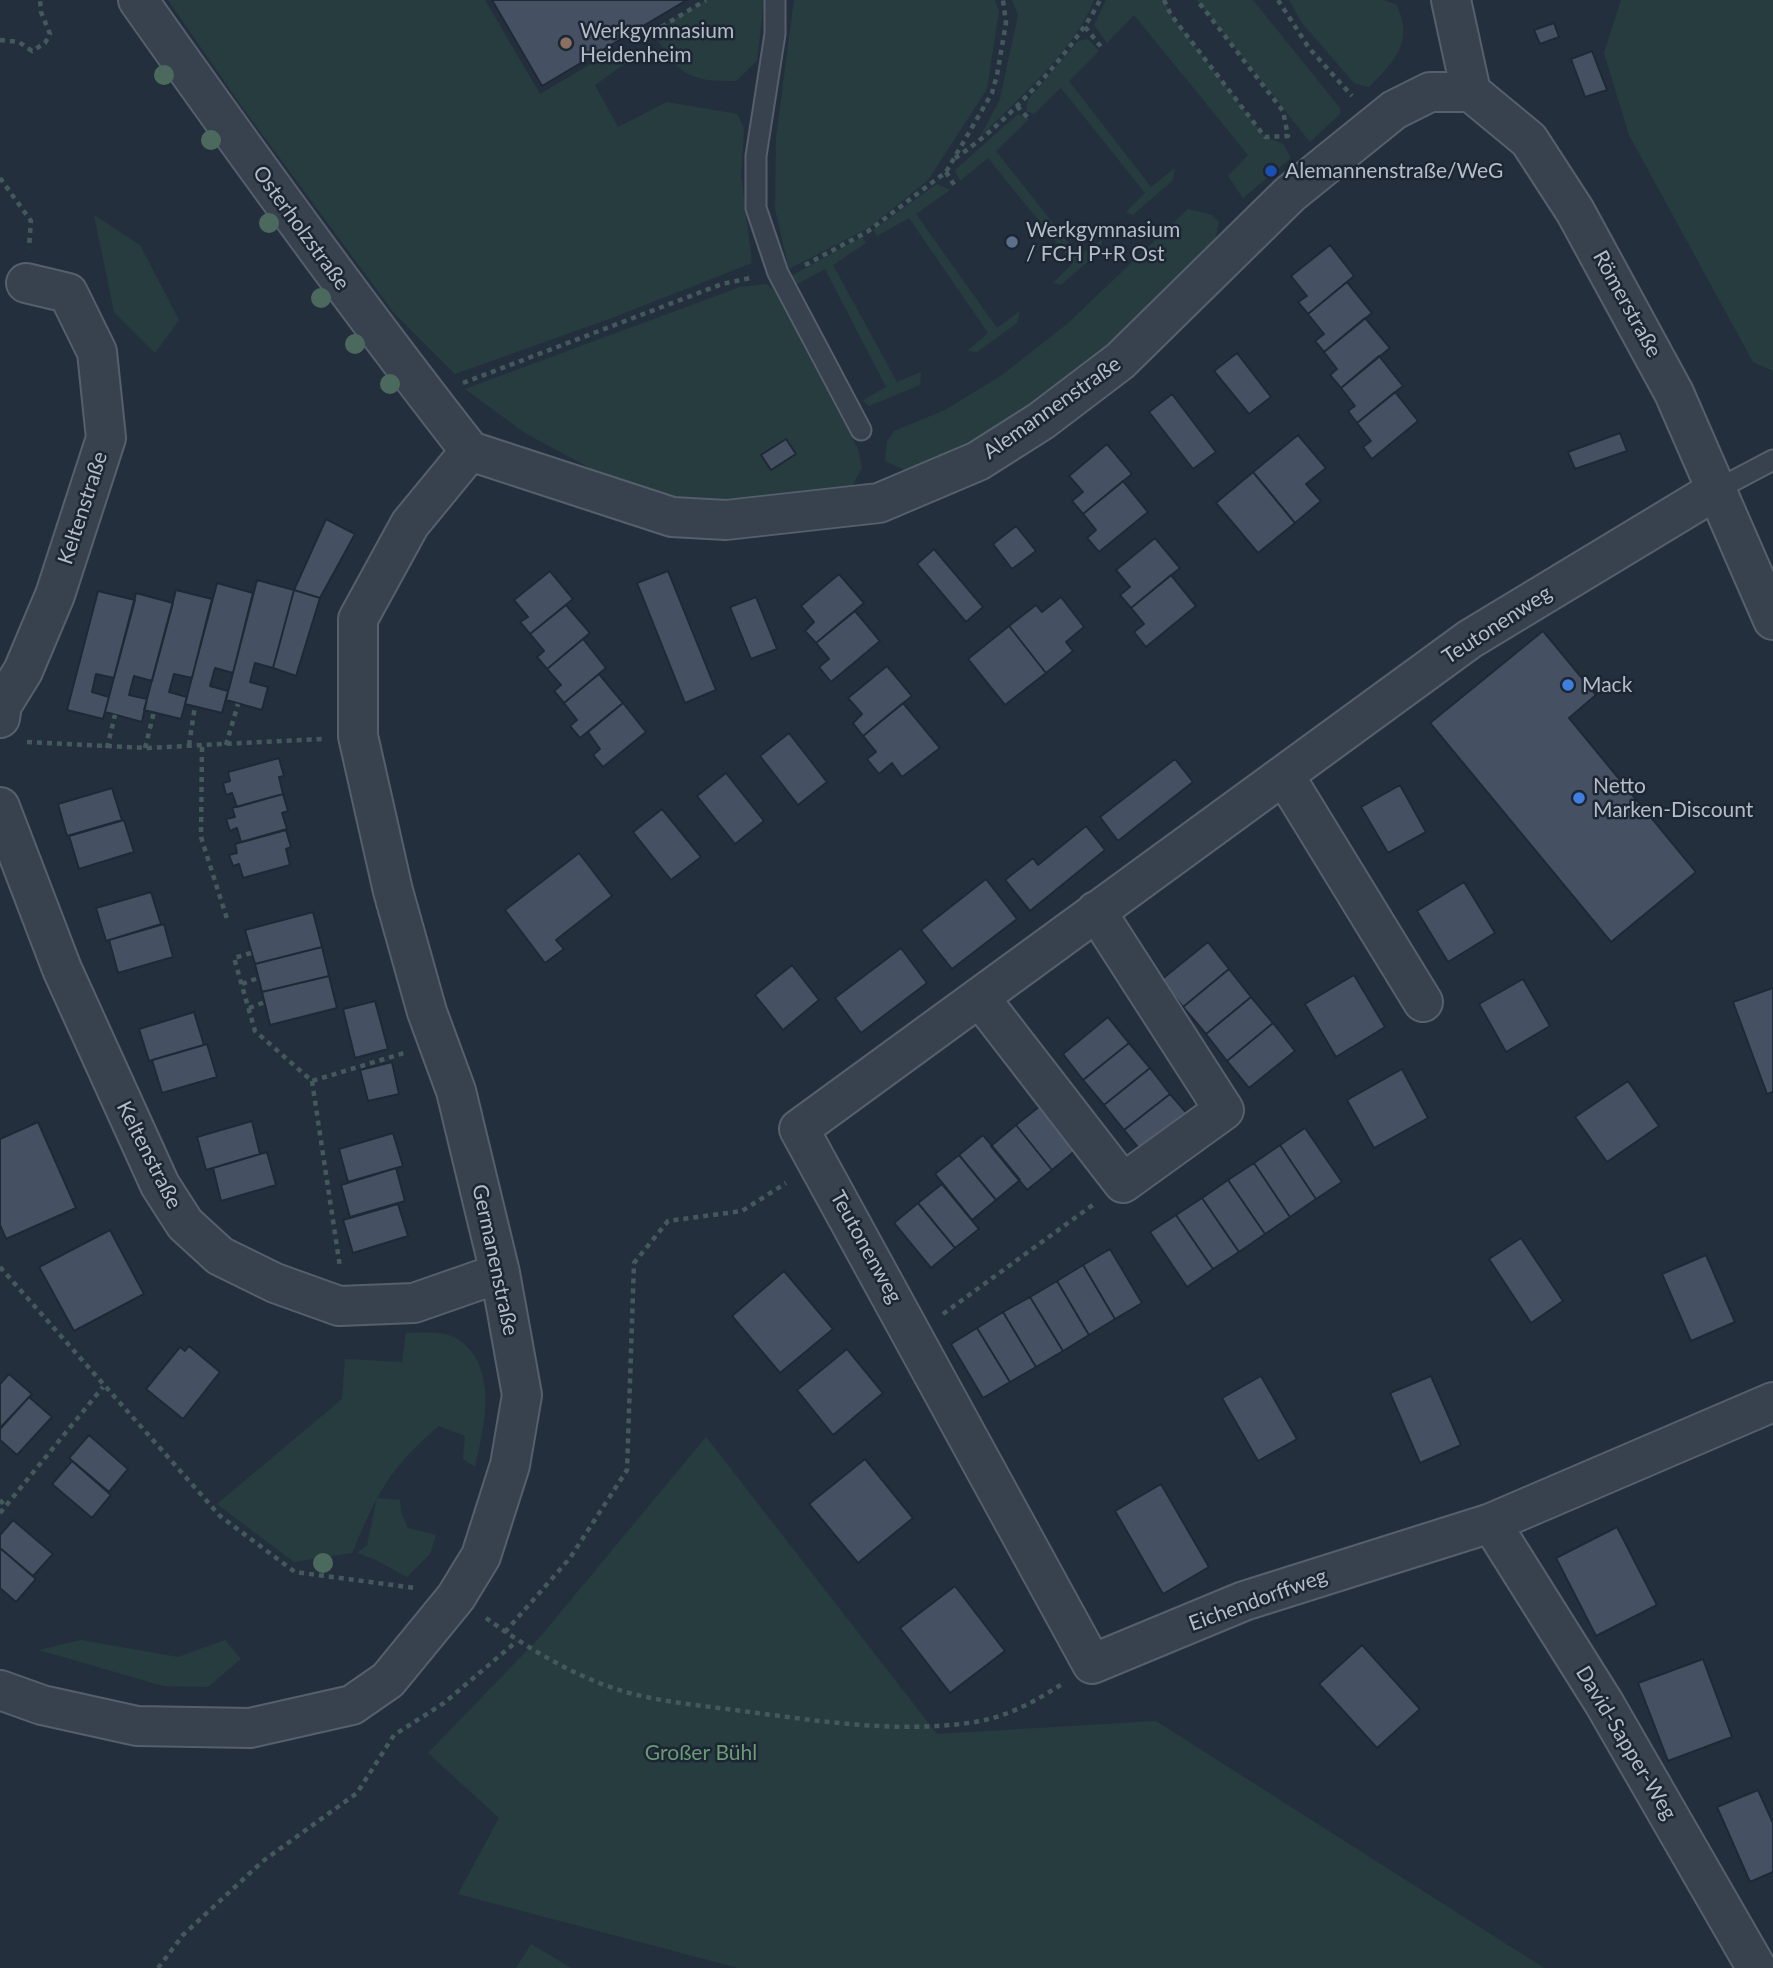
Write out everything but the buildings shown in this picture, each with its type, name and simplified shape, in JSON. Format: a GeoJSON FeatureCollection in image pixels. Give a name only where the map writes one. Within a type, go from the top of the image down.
{"type":"FeatureCollection","features":[{"type":"Feature","properties":{"kind":"street","name":"Osterholzstraße"},"geometry":{"type":"LineString","coordinates":[[138,0],[261,175],[470,451]]}},
{"type":"Feature","properties":{"kind":"street"},"geometry":{"type":"LineString","coordinates":[[1448,4],[1471,92]]}},
{"type":"Feature","properties":{"kind":"street","name":"Alemannenstraße"},"geometry":{"type":"LineString","coordinates":[[470,451],[672,517],[726,520],[879,503],[978,461],[1041,422],[1120,362],[1290,194],[1394,110],[1430,92],[1471,92]]}},
{"type":"Feature","properties":{"kind":"street","name":"Römerstraße"},"geometry":{"type":"LineString","coordinates":[[1471,92],[1529,140],[1575,211],[1635,316],[1718,489],[1773,620]]}},
{"type":"Feature","properties":{"kind":"street","name":"Keltenstraße"},"geometry":{"type":"LineString","coordinates":[[14,730],[2,705],[23,671],[55,595],[106,438],[97,352],[68,293],[26,284]]}},
{"type":"Feature","properties":{"kind":"street","name":"Germanenstraße"},"geometry":{"type":"LineString","coordinates":[[0,1690],[42,1705],[137,1726],[250,1728],[352,1705],[388,1680],[457,1597],[481,1556],[510,1465],[522,1395],[500,1273],[456,1091],[393,891],[358,736],[358,619],[410,524],[470,451]]}},
{"type":"Feature","properties":{"kind":"street","name":"Teutonenweg"},"geometry":{"type":"LineString","coordinates":[[914,1335],[799,1129],[1471,639],[1718,489]]}},
{"type":"Feature","properties":{"kind":"street"},"geometry":{"type":"LineString","coordinates":[[1284,775],[1423,1002]]}},
{"type":"Feature","properties":{"kind":"street","name":"Keltenstraße"},"geometry":{"type":"LineString","coordinates":[[0,807],[62,969],[160,1185],[185,1224],[220,1256],[275,1283],[339,1306],[414,1303],[500,1273]]}},
{"type":"Feature","properties":{"kind":"street"},"geometry":{"type":"LineString","coordinates":[[980,998],[1123,1183],[1224,1110],[1097,911]]}},
{"type":"Feature","properties":{"kind":"street","name":"Eichendorffweg"},"geometry":{"type":"LineString","coordinates":[[914,1335],[1092,1664],[1244,1601],[1491,1523],[1773,1402]]}},
{"type":"Feature","properties":{"kind":"street","name":"David-Sapper-Weg"},"geometry":{"type":"LineString","coordinates":[[1491,1523],[1604,1703],[1756,1967]]}},
{"type":"Feature","properties":{"kind":"lane"},"geometry":{"type":"LineString","coordinates":[[775,0],[775,34],[756,156],[755,208],[780,277],[861,430]]}},
{"type":"Feature","properties":{"kind":"lane"},"geometry":{"type":"LineString","coordinates":[[1718,489],[1773,460]]}},
{"type":"Feature","properties":{"kind":"path"},"geometry":{"type":"LineString","coordinates":[[0,40],[19,42],[32,51],[45,43],[50,34],[41,12],[40,0]]}},
{"type":"Feature","properties":{"kind":"path"},"geometry":{"type":"LineString","coordinates":[[653,32],[706,0]]}},
{"type":"Feature","properties":{"kind":"path"},"geometry":{"type":"LineString","coordinates":[[426,396],[722,284],[756,276],[780,277],[867,232],[946,172],[995,84],[1004,44],[1003,0]]}},
{"type":"Feature","properties":{"kind":"path"},"geometry":{"type":"LineString","coordinates":[[951,160],[973,146],[1017,106],[1085,27],[1100,0]]}},
{"type":"Feature","properties":{"kind":"path"},"geometry":{"type":"LineString","coordinates":[[1164,0],[1171,15],[1265,136],[1288,135],[1283,111],[1196,0]]}},
{"type":"Feature","properties":{"kind":"path"},"geometry":{"type":"LineString","coordinates":[[1278,0],[1309,48],[1376,124]]}},
{"type":"Feature","properties":{"kind":"path"},"geometry":{"type":"LineString","coordinates":[[1085,27],[1102,48]]}},
{"type":"Feature","properties":{"kind":"path"},"geometry":{"type":"LineString","coordinates":[[1017,106],[1028,119]]}},
{"type":"Feature","properties":{"kind":"path"},"geometry":{"type":"LineString","coordinates":[[946,172],[955,186]]}},
{"type":"Feature","properties":{"kind":"path"},"geometry":{"type":"LineString","coordinates":[[0,178],[31,221],[26,284]]}},
{"type":"Feature","properties":{"kind":"path"},"geometry":{"type":"LineString","coordinates":[[867,232],[871,240]]}},
{"type":"Feature","properties":{"kind":"path"},"geometry":{"type":"LineString","coordinates":[[226,745],[238,704]]}},
{"type":"Feature","properties":{"kind":"path"},"geometry":{"type":"LineString","coordinates":[[189,745],[195,706]]}},
{"type":"Feature","properties":{"kind":"path"},"geometry":{"type":"LineString","coordinates":[[145,748],[154,712]]}},
{"type":"Feature","properties":{"kind":"path"},"geometry":{"type":"LineString","coordinates":[[107,748],[115,715]]}},
{"type":"Feature","properties":{"kind":"path"},"geometry":{"type":"LineString","coordinates":[[14,730],[107,748],[189,745],[202,747],[330,738]]}},
{"type":"Feature","properties":{"kind":"path"},"geometry":{"type":"LineString","coordinates":[[202,747],[201,837],[228,922]]}},
{"type":"Feature","properties":{"kind":"path"},"geometry":{"type":"LineString","coordinates":[[251,953],[234,958],[255,1031],[312,1081],[340,1272]]}},
{"type":"Feature","properties":{"kind":"path"},"geometry":{"type":"LineString","coordinates":[[242,984],[258,978]]}},
{"type":"Feature","properties":{"kind":"path"},"geometry":{"type":"LineString","coordinates":[[248,1008],[265,1002]]}},
{"type":"Feature","properties":{"kind":"path"},"geometry":{"type":"LineString","coordinates":[[312,1081],[439,1043]]}},
{"type":"Feature","properties":{"kind":"path"},"geometry":{"type":"LineString","coordinates":[[505,1632],[570,1558],[627,1470],[634,1264],[668,1221],[742,1211],[765,1198],[818,1159]]}},
{"type":"Feature","properties":{"kind":"path"},"geometry":{"type":"LineString","coordinates":[[914,1335],[1123,1183]]}},
{"type":"Feature","properties":{"kind":"path"},"geometry":{"type":"LineString","coordinates":[[0,1513],[103,1387]]}},
{"type":"Feature","properties":{"kind":"path"},"geometry":{"type":"LineString","coordinates":[[0,1500],[5,1506]]}},
{"type":"Feature","properties":{"kind":"path"},"geometry":{"type":"LineString","coordinates":[[158,1968],[183,1935],[263,1861],[357,1793],[394,1735],[444,1703],[517,1641]]}},
{"type":"Feature","properties":{"kind":"green space"},"geometry":{"type":"Polygon","coordinates":[[[168,0],[485,0],[540,94],[621,46],[630,60],[595,85],[618,127],[667,102],[737,114],[744,128],[741,175],[752,263],[609,319],[455,374],[394,313],[245,111],[168,0]]]}},
{"type":"Feature","properties":{"kind":"green space"},"geometry":{"type":"Polygon","coordinates":[[[706,0],[764,0],[757,61],[736,81],[706,80],[685,72],[669,57],[653,32],[706,0]]]}},
{"type":"Feature","properties":{"kind":"green space"},"geometry":{"type":"Polygon","coordinates":[[[794,0],[995,0],[999,11],[987,89],[928,180],[870,227],[789,269],[775,209],[776,137],[794,0]]]}},
{"type":"Feature","properties":{"kind":"green space"},"geometry":{"type":"Polygon","coordinates":[[[1012,0],[1094,0],[1060,55],[980,137],[1000,99],[1018,15],[1012,0]]]}},
{"type":"Feature","properties":{"kind":"green space"},"geometry":{"type":"Polygon","coordinates":[[[1106,0],[1164,0],[1171,15],[1264,136],[1283,144],[1291,158],[1243,198],[1228,176],[1248,155],[1134,15],[1107,43],[1094,25],[1106,0]]]}},
{"type":"Feature","properties":{"kind":"green space"},"geometry":{"type":"Polygon","coordinates":[[[1197,0],[1253,0],[1340,108],[1340,114],[1310,142],[1197,0]]]}},
{"type":"Feature","properties":{"kind":"green space"},"geometry":{"type":"Polygon","coordinates":[[[1289,0],[1383,0],[1396,4],[1403,29],[1402,40],[1394,60],[1369,87],[1354,83],[1302,23],[1289,0]]]}},
{"type":"Feature","properties":{"kind":"green space"},"geometry":{"type":"Polygon","coordinates":[[[1621,0],[1773,0],[1773,371],[1753,362],[1629,135],[1604,53],[1621,0]]]}},
{"type":"Feature","properties":{"kind":"green space"},"geometry":{"type":"Polygon","coordinates":[[[1088,39],[1099,51],[1069,81],[1151,187],[1175,168],[1173,180],[1133,215],[1126,212],[1145,193],[1061,88],[1034,114],[1026,111],[1028,100],[1078,41],[1088,39]]]}},
{"type":"Feature","properties":{"kind":"green space"},"geometry":{"type":"Polygon","coordinates":[[[1018,114],[1029,119],[996,151],[1079,256],[1102,239],[1101,250],[1061,285],[1053,283],[1073,263],[988,158],[960,181],[955,170],[1018,114]]]}},
{"type":"Feature","properties":{"kind":"green space"},"geometry":{"type":"Polygon","coordinates":[[[937,184],[950,190],[916,214],[997,328],[1020,311],[1017,323],[977,352],[967,351],[988,333],[909,218],[877,236],[873,230],[937,184]]]}},
{"type":"Feature","properties":{"kind":"green space"},"geometry":{"type":"Polygon","coordinates":[[[1188,209],[1212,215],[1219,222],[1214,246],[1136,324],[1052,394],[922,478],[885,461],[887,441],[894,431],[945,410],[1002,375],[1067,324],[1188,209]]]}},
{"type":"Feature","properties":{"kind":"green space"},"geometry":{"type":"Polygon","coordinates":[[[94,215],[140,245],[179,320],[155,353],[114,312],[94,215]]]}},
{"type":"Feature","properties":{"kind":"green space"},"geometry":{"type":"Polygon","coordinates":[[[862,237],[866,243],[833,265],[897,382],[921,372],[920,385],[869,406],[863,400],[886,387],[825,269],[794,286],[791,276],[862,237]]]}},
{"type":"Feature","properties":{"kind":"green space"},"geometry":{"type":"Polygon","coordinates":[[[766,284],[774,290],[858,449],[862,468],[850,490],[735,507],[627,488],[525,433],[465,389],[740,287],[766,284]]]}},
{"type":"Feature","properties":{"kind":"green space"},"geometry":{"type":"Polygon","coordinates":[[[406,1333],[433,1333],[453,1337],[472,1352],[480,1366],[485,1399],[482,1435],[475,1467],[463,1459],[465,1436],[439,1426],[408,1455],[386,1483],[352,1553],[294,1562],[217,1504],[342,1399],[345,1359],[402,1362],[406,1333]]]}},
{"type":"Feature","properties":{"kind":"green space","name":"Großer Bühl"},"geometry":{"type":"Polygon","coordinates":[[[706,1437],[937,1734],[1156,1721],[1544,1968],[738,1968],[458,1894],[499,1818],[428,1753],[540,1637],[706,1437]]]}},
{"type":"Feature","properties":{"kind":"green space"},"geometry":{"type":"Polygon","coordinates":[[[377,1498],[400,1500],[401,1512],[408,1528],[436,1535],[430,1554],[407,1577],[357,1553],[367,1545],[377,1498]]]}},
{"type":"Feature","properties":{"kind":"green space"},"geometry":{"type":"Polygon","coordinates":[[[81,1640],[178,1657],[225,1640],[241,1659],[208,1687],[163,1686],[39,1650],[81,1640]]]}},
{"type":"Feature","properties":{"kind":"green space"},"geometry":{"type":"Polygon","coordinates":[[[531,1944],[571,1968],[516,1968],[531,1944]]]}},
{"type":"Feature","properties":{"kind":"place","name":"Werkgymnasium Heidenheim"},"geometry":{"type":"Point","coordinates":[566,43]}},
{"type":"Feature","properties":{"kind":"place","name":"Alemannenstraße/WeG"},"geometry":{"type":"Point","coordinates":[1271,171]}},
{"type":"Feature","properties":{"kind":"place","name":"Werkgymnasium / FCH P+R Ost"},"geometry":{"type":"Point","coordinates":[1012,242]}},
{"type":"Feature","properties":{"kind":"place","name":"Mack"},"geometry":{"type":"Point","coordinates":[1568,685]}},
{"type":"Feature","properties":{"kind":"place","name":"Netto Marken-Discount"},"geometry":{"type":"Point","coordinates":[1579,798]}}]}
